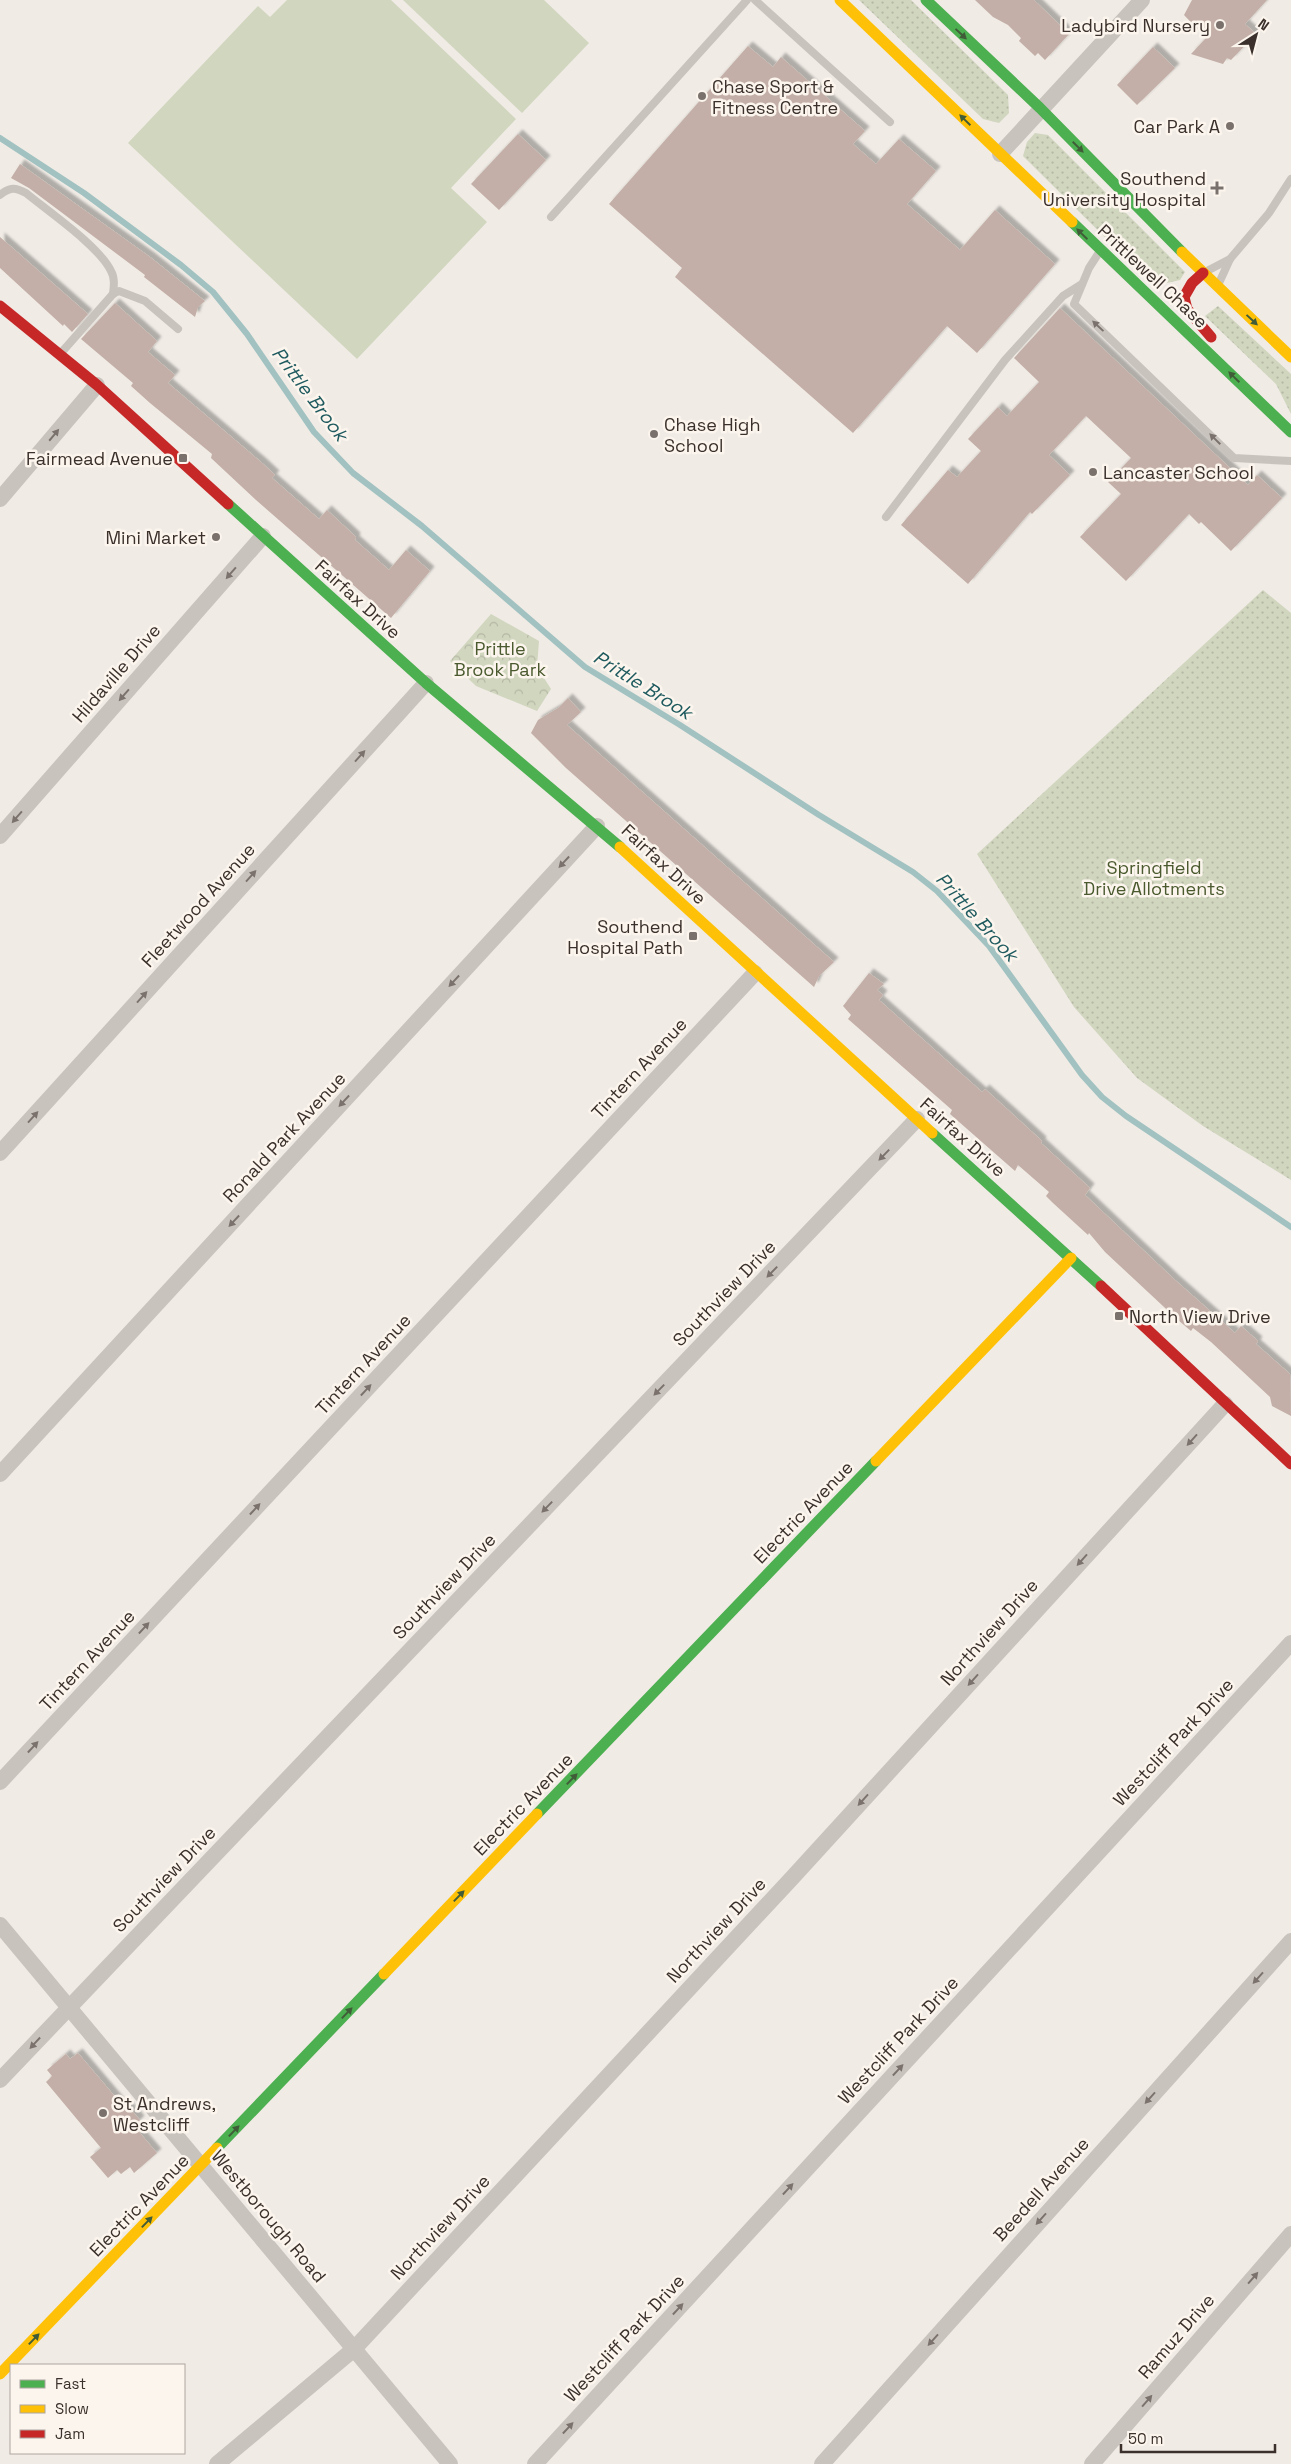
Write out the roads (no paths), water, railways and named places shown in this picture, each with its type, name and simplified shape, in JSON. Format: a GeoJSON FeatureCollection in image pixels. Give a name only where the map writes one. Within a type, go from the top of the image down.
{"type":"FeatureCollection","features":[{"type":"Feature","properties":{"kind":"street","name":"Prittlewell Chase"},"geometry":{"type":"LineString","coordinates":[[840,0],[1291,432]]}},
{"type":"Feature","properties":{"kind":"street","name":"Prittlewell Chase"},"geometry":{"type":"LineString","coordinates":[[926,0],[1040,108],[1203,274],[1291,357]]}},
{"type":"Feature","properties":{"kind":"street"},"geometry":{"type":"LineString","coordinates":[[1000,154],[1040,108],[1142,0]]}},
{"type":"Feature","properties":{"kind":"street"},"geometry":{"type":"LineString","coordinates":[[1203,274],[1192,283],[1184,297],[1220,346]]}},
{"type":"Feature","properties":{"kind":"street"},"geometry":{"type":"LineString","coordinates":[[1208,296],[1217,287]]}},
{"type":"Feature","properties":{"kind":"street"},"geometry":{"type":"LineString","coordinates":[[1143,291],[1160,303],[1174,308],[1191,308]]}},
{"type":"Feature","properties":{"kind":"street","name":"Fairfax Drive"},"geometry":{"type":"LineString","coordinates":[[0,306],[97,385],[426,683],[597,826],[755,973],[1071,1258],[1291,1464]]}},
{"type":"Feature","properties":{"kind":"street"},"geometry":{"type":"LineString","coordinates":[[1249,374],[1281,423]]}},
{"type":"Feature","properties":{"kind":"street"},"geometry":{"type":"LineString","coordinates":[[0,499],[97,385]]}},
{"type":"Feature","properties":{"kind":"street","name":"Hildaville Drive"},"geometry":{"type":"LineString","coordinates":[[0,836],[263,536]]}},
{"type":"Feature","properties":{"kind":"street","name":"Fleetwood Avenue"},"geometry":{"type":"LineString","coordinates":[[0,1154],[426,683]]}},
{"type":"Feature","properties":{"kind":"street","name":"Ronald Park Avenue"},"geometry":{"type":"LineString","coordinates":[[0,1474],[597,826]]}},
{"type":"Feature","properties":{"kind":"street","name":"Tintern Avenue"},"geometry":{"type":"LineString","coordinates":[[0,1782],[755,973]]}},
{"type":"Feature","properties":{"kind":"street","name":"Southview Drive"},"geometry":{"type":"LineString","coordinates":[[0,2080],[918,1120]]}},
{"type":"Feature","properties":{"kind":"street","name":"Electric Avenue"},"geometry":{"type":"LineString","coordinates":[[0,2374],[1071,1258]]}},
{"type":"Feature","properties":{"kind":"street","name":"Northview Drive"},"geometry":{"type":"LineString","coordinates":[[217,2464],[354,2349],[805,1864],[1225,1404]]}},
{"type":"Feature","properties":{"kind":"street","name":"Westcliff Park Drive"},"geometry":{"type":"LineString","coordinates":[[535,2464],[1291,1643]]}},
{"type":"Feature","properties":{"kind":"street","name":"Westborough Road"},"geometry":{"type":"LineString","coordinates":[[0,1925],[450,2464]]}},
{"type":"Feature","properties":{"kind":"street","name":"Beedell Avenue"},"geometry":{"type":"LineString","coordinates":[[822,2464],[1291,1941]]}},
{"type":"Feature","properties":{"kind":"street","name":"Ramuz Drive"},"geometry":{"type":"LineString","coordinates":[[1092,2464],[1291,2234]]}},
{"type":"Feature","properties":{"kind":"lane"},"geometry":{"type":"LineString","coordinates":[[551,217],[747,0]]}},
{"type":"Feature","properties":{"kind":"lane"},"geometry":{"type":"LineString","coordinates":[[756,0],[890,122]]}},
{"type":"Feature","properties":{"kind":"lane"},"geometry":{"type":"LineString","coordinates":[[1217,287],[1230,259],[1269,212],[1291,179]]}},
{"type":"Feature","properties":{"kind":"lane"},"geometry":{"type":"LineString","coordinates":[[0,195],[8,189],[17,188],[26,193],[98,254],[111,270],[114,280],[113,294]]}},
{"type":"Feature","properties":{"kind":"lane"},"geometry":{"type":"LineString","coordinates":[[1100,251],[1089,268],[1074,304],[1234,458],[1291,461]]}},
{"type":"Feature","properties":{"kind":"lane"},"geometry":{"type":"LineString","coordinates":[[1203,274],[1230,259]]}},
{"type":"Feature","properties":{"kind":"lane"},"geometry":{"type":"LineString","coordinates":[[886,517],[1005,360],[1063,296],[1082,284]]}},
{"type":"Feature","properties":{"kind":"lane"},"geometry":{"type":"LineString","coordinates":[[59,354],[113,294],[119,291],[137,297],[178,329]]}},
{"type":"Feature","properties":{"kind":"waterway","name":"Prittle Brook"},"geometry":{"type":"LineString","coordinates":[[0,138],[84,193],[181,265],[213,292],[247,334],[314,432],[353,473],[422,526],[585,667],[913,872],[937,891],[989,946],[1082,1075],[1102,1097],[1126,1116],[1291,1227]]}},
{"type":"Feature","properties":{"kind":"place","name":"Ladybird Nursery"},"geometry":{"type":"Point","coordinates":[1220,25]}},
{"type":"Feature","properties":{"kind":"place","name":"Chase Sport & Fitness Centre"},"geometry":{"type":"Point","coordinates":[702,96]}},
{"type":"Feature","properties":{"kind":"place","name":"Car Park A"},"geometry":{"type":"Point","coordinates":[1230,126]}},
{"type":"Feature","properties":{"kind":"place","name":"Southend University Hospital"},"geometry":{"type":"Point","coordinates":[1217,188]}},
{"type":"Feature","properties":{"kind":"place","name":"Chase High School"},"geometry":{"type":"Point","coordinates":[654,434]}},
{"type":"Feature","properties":{"kind":"place","name":"Fairmead Avenue"},"geometry":{"type":"Point","coordinates":[183,458]}},
{"type":"Feature","properties":{"kind":"place","name":"Lancaster School"},"geometry":{"type":"Point","coordinates":[1093,472]}},
{"type":"Feature","properties":{"kind":"place","name":"Mini Market"},"geometry":{"type":"Point","coordinates":[216,537]}},
{"type":"Feature","properties":{"kind":"place","name":"Southend Hospital Path"},"geometry":{"type":"Point","coordinates":[693,936]}},
{"type":"Feature","properties":{"kind":"place","name":"North View Drive"},"geometry":{"type":"Point","coordinates":[1119,1316]}},
{"type":"Feature","properties":{"kind":"place","name":"St Andrews, Westcliff"},"geometry":{"type":"Point","coordinates":[103,2113]}},
{"type":"Feature","properties":{"kind":"park label","name":"Prittle Brook Park"},"geometry":{"type":"Point","coordinates":[500,658]}},
{"type":"Feature","properties":{"kind":"park label","name":"Springfield Drive Allotments"},"geometry":{"type":"Point","coordinates":[1154,878]}}]}
